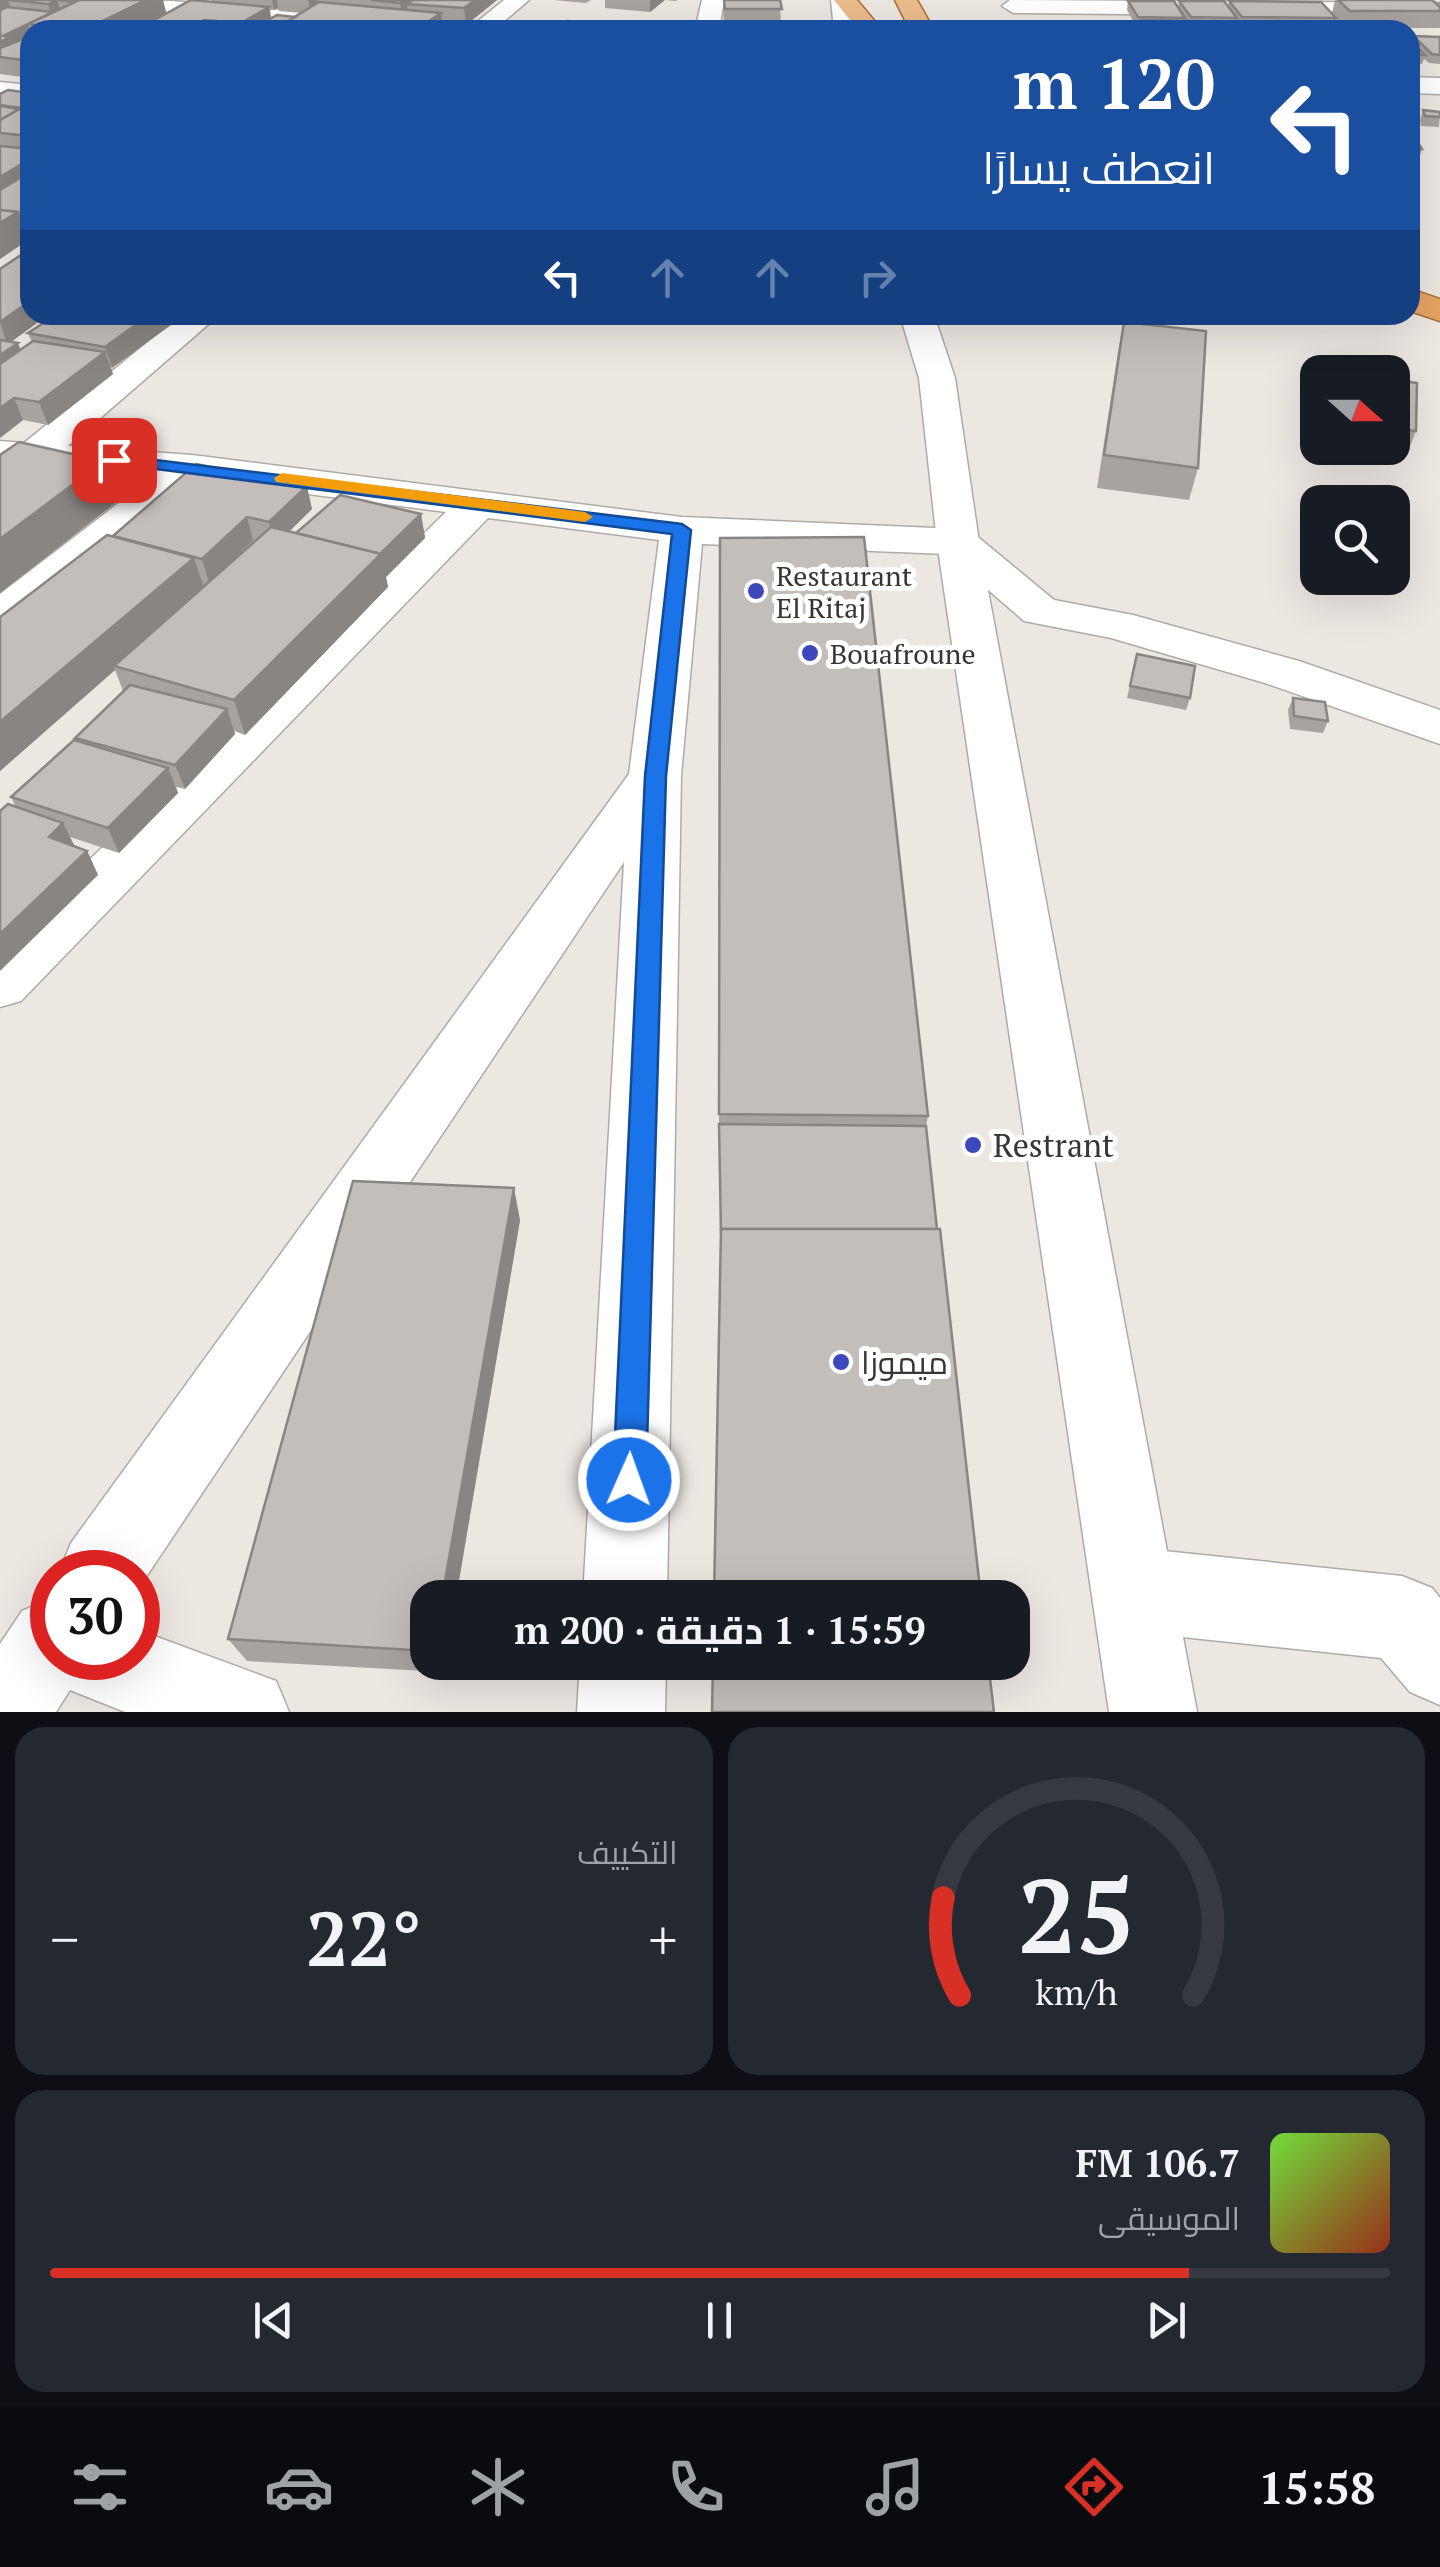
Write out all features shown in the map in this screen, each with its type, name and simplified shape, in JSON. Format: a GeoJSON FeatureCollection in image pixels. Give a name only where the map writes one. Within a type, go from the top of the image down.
{"type":"FeatureCollection","features":[{"type":"Feature","properties":{"kind":"main road"},"geometry":{"type":"LineString","coordinates":[[844,0],[861,20]]}},
{"type":"Feature","properties":{"kind":"main road"},"geometry":{"type":"LineString","coordinates":[[896,0],[915,16]]}},
{"type":"Feature","properties":{"kind":"street"},"geometry":{"type":"LineString","coordinates":[[78,0],[189,4],[291,20]]}},
{"type":"Feature","properties":{"kind":"street"},"geometry":{"type":"LineString","coordinates":[[331,20],[361,0]]}},
{"type":"Feature","properties":{"kind":"street"},"geometry":{"type":"LineString","coordinates":[[492,20],[518,0]]}},
{"type":"Feature","properties":{"kind":"street"},"geometry":{"type":"LineString","coordinates":[[1011,3],[1440,10]]}},
{"type":"Feature","properties":{"kind":"street"},"geometry":{"type":"LineString","coordinates":[[160,20],[189,4]]}},
{"type":"Feature","properties":{"kind":"street"},"geometry":{"type":"LineString","coordinates":[[18,453],[189,325]]}},
{"type":"Feature","properties":{"kind":"street"},"geometry":{"type":"LineString","coordinates":[[920,325],[937,378]]}},
{"type":"Feature","properties":{"kind":"street"},"geometry":{"type":"LineString","coordinates":[[937,325],[937,378],[958,542],[1153,1712]]}},
{"type":"Feature","properties":{"kind":"street"},"geometry":{"type":"LineString","coordinates":[[18,453],[192,467],[682,530],[958,542],[1040,610],[1117,626],[1282,672],[1440,728]]}},
{"type":"Feature","properties":{"kind":"street"},"geometry":{"type":"LineString","coordinates":[[0,616],[192,467]]}},
{"type":"Feature","properties":{"kind":"street"},"geometry":{"type":"LineString","coordinates":[[0,984],[480,503]]}},
{"type":"Feature","properties":{"kind":"street"},"geometry":{"type":"LineString","coordinates":[[626,1580],[655,776],[682,530]]}},
{"type":"Feature","properties":{"kind":"street"},"geometry":{"type":"LineString","coordinates":[[115,1550],[655,776]]}},
{"type":"Feature","properties":{"kind":"street"},"geometry":{"type":"LineString","coordinates":[[1135,1590],[1402,1618],[1440,1662]]}},
{"type":"Feature","properties":{"kind":"street"},"geometry":{"type":"LineString","coordinates":[[6,1712],[30,1675]]}},
{"type":"Feature","properties":{"kind":"street"},"geometry":{"type":"LineString","coordinates":[[155,1680],[244,1712]]}},
{"type":"Feature","properties":{"kind":"street"},"geometry":{"type":"LineString","coordinates":[[621,1712],[622,1680]]}},
{"type":"Feature","properties":{"kind":"building"},"geometry":{"type":"Polygon","coordinates":[[[8,0],[57,0],[48,4],[8,0]]]}},
{"type":"Feature","properties":{"kind":"building"},"geometry":{"type":"Polygon","coordinates":[[[57,0],[146,0],[105,20],[37,20],[75,2],[57,0]]]}},
{"type":"Feature","properties":{"kind":"building"},"geometry":{"type":"Polygon","coordinates":[[[191,0],[269,7],[246,20],[154,20],[191,0]]]}},
{"type":"Feature","properties":{"kind":"building"},"geometry":{"type":"Polygon","coordinates":[[[413,0],[475,0],[464,8],[407,4],[413,0]]]}},
{"type":"Feature","properties":{"kind":"building"},"geometry":{"type":"Polygon","coordinates":[[[724,0],[780,0],[782,9],[725,9],[724,0]]]}},
{"type":"Feature","properties":{"kind":"building"},"geometry":{"type":"Polygon","coordinates":[[[1338,0],[1432,0],[1440,11],[1350,11],[1338,0]]]}},
{"type":"Feature","properties":{"kind":"building"},"geometry":{"type":"Polygon","coordinates":[[[1128,1],[1174,1],[1185,18],[1138,17],[1128,1]]]}},
{"type":"Feature","properties":{"kind":"building"},"geometry":{"type":"Polygon","coordinates":[[[1179,1],[1224,1],[1237,18],[1191,17],[1179,1]]]}},
{"type":"Feature","properties":{"kind":"building"},"geometry":{"type":"Polygon","coordinates":[[[1229,1],[1321,2],[1336,18],[1242,17],[1229,1]]]}},
{"type":"Feature","properties":{"kind":"building"},"geometry":{"type":"Polygon","coordinates":[[[319,2],[441,13],[431,20],[289,20],[319,2]]]}},
{"type":"Feature","properties":{"kind":"building"},"geometry":{"type":"Polygon","coordinates":[[[7,7],[53,12],[36,20],[20,20],[20,28],[3,36],[10,37],[0,42],[0,10],[7,7]]]}},
{"type":"Feature","properties":{"kind":"building"},"geometry":{"type":"Polygon","coordinates":[[[277,15],[295,17],[290,20],[268,20],[277,15]]]}},
{"type":"Feature","properties":{"kind":"building"},"geometry":{"type":"Polygon","coordinates":[[[1420,36],[1440,37],[1440,55],[1432,54],[1420,43],[1420,36]]]}},
{"type":"Feature","properties":{"kind":"building"},"geometry":{"type":"Polygon","coordinates":[[[20,40],[20,60],[0,57],[0,48],[20,40]]]}},
{"type":"Feature","properties":{"kind":"building"},"geometry":{"type":"Polygon","coordinates":[[[8,90],[20,92],[20,108],[0,105],[0,94],[8,90]]]}},
{"type":"Feature","properties":{"kind":"building"},"geometry":{"type":"Polygon","coordinates":[[[0,106],[19,109],[0,120],[0,106]]]}},
{"type":"Feature","properties":{"kind":"building"},"geometry":{"type":"Polygon","coordinates":[[[20,109],[20,135],[0,133],[0,120],[20,109]]]}},
{"type":"Feature","properties":{"kind":"building"},"geometry":{"type":"Polygon","coordinates":[[[1423,110],[1440,112],[1440,117],[1425,116],[1423,110]]]}},
{"type":"Feature","properties":{"kind":"building"},"geometry":{"type":"Polygon","coordinates":[[[0,146],[20,148],[20,165],[0,177],[0,146]]]}},
{"type":"Feature","properties":{"kind":"building"},"geometry":{"type":"Polygon","coordinates":[[[20,178],[20,217],[18,212],[0,210],[0,190],[20,178]]]}},
{"type":"Feature","properties":{"kind":"building"},"geometry":{"type":"Polygon","coordinates":[[[0,210],[18,212],[0,223],[0,210]]]}},
{"type":"Feature","properties":{"kind":"building"},"geometry":{"type":"Polygon","coordinates":[[[20,256],[20,308],[0,322],[0,269],[20,256]]]}},
{"type":"Feature","properties":{"kind":"building"},"geometry":{"type":"Polygon","coordinates":[[[40,325],[135,325],[105,347],[28,333],[40,325]]]}},
{"type":"Feature","properties":{"kind":"building"},"geometry":{"type":"Polygon","coordinates":[[[1124,325],[1206,331],[1198,468],[1104,455],[1124,325]]]}},
{"type":"Feature","properties":{"kind":"building"},"geometry":{"type":"Polygon","coordinates":[[[0,340],[18,343],[0,355],[0,340]]]}},
{"type":"Feature","properties":{"kind":"building"},"geometry":{"type":"Polygon","coordinates":[[[33,341],[105,352],[39,402],[14,398],[0,408],[0,364],[33,341]]]}},
{"type":"Feature","properties":{"kind":"building"},"geometry":{"type":"Polygon","coordinates":[[[1410,382],[1417,383],[1416,431],[1410,430],[1410,382]]]}},
{"type":"Feature","properties":{"kind":"building"},"geometry":{"type":"Polygon","coordinates":[[[19,442],[104,461],[0,539],[0,455],[19,442]]]}},
{"type":"Feature","properties":{"kind":"building"},"geometry":{"type":"Polygon","coordinates":[[[196,464],[307,486],[269,522],[247,517],[202,559],[113,536],[196,464]]]}},
{"type":"Feature","properties":{"kind":"building"},"geometry":{"type":"Polygon","coordinates":[[[340,495],[421,514],[380,554],[296,533],[340,495]]]}},
{"type":"Feature","properties":{"kind":"building"},"geometry":{"type":"Polygon","coordinates":[[[271,527],[381,554],[234,700],[114,666],[271,527]]]}},
{"type":"Feature","properties":{"kind":"building"},"geometry":{"type":"Polygon","coordinates":[[[107,535],[194,558],[0,722],[0,617],[107,535]]]}},
{"type":"Feature","properties":{"kind":"building"},"geometry":{"type":"Polygon","coordinates":[[[864,537],[928,1116],[719,1114],[720,538],[864,537]]]}},
{"type":"Feature","properties":{"kind":"building"},"geometry":{"type":"Polygon","coordinates":[[[1137,654],[1195,666],[1190,698],[1130,686],[1137,654]]]}},
{"type":"Feature","properties":{"kind":"building"},"geometry":{"type":"Polygon","coordinates":[[[130,685],[227,709],[175,765],[75,738],[130,685]]]}},
{"type":"Feature","properties":{"kind":"building"},"geometry":{"type":"Polygon","coordinates":[[[1293,698],[1325,702],[1328,721],[1294,716],[1293,698]]]}},
{"type":"Feature","properties":{"kind":"building"},"geometry":{"type":"Polygon","coordinates":[[[74,740],[168,768],[108,828],[11,797],[74,740]]]}},
{"type":"Feature","properties":{"kind":"building"},"geometry":{"type":"Polygon","coordinates":[[[8,804],[63,823],[49,837],[87,851],[0,934],[0,811],[8,804]]]}},
{"type":"Feature","properties":{"kind":"building"},"geometry":{"type":"Polygon","coordinates":[[[719,1124],[926,1126],[937,1229],[721,1229],[721,1234],[719,1124]]]}},
{"type":"Feature","properties":{"kind":"building"},"geometry":{"type":"Polygon","coordinates":[[[353,1181],[514,1188],[445,1580],[410,1580],[410,1650],[228,1639],[353,1181]]]}},
{"type":"Feature","properties":{"kind":"building"},"geometry":{"type":"Polygon","coordinates":[[[721,1229],[940,1229],[979,1580],[714,1580],[721,1229]]]}},
{"type":"Feature","properties":{"kind":"building"},"geometry":{"type":"Polygon","coordinates":[[[713,1680],[990,1680],[994,1712],[712,1712],[713,1680]]]}},
{"type":"Feature","properties":{"kind":"slow traffic"},"geometry":{"type":"LineString","coordinates":[[282,478],[585,517]]}},
{"type":"Feature","properties":{"kind":"place","name":"Restaurant El Ritaj"},"geometry":{"type":"Point","coordinates":[756,591]}},
{"type":"Feature","properties":{"kind":"place","name":"Bouafroune"},"geometry":{"type":"Point","coordinates":[810,653]}},
{"type":"Feature","properties":{"kind":"place","name":"Restrant"},"geometry":{"type":"Point","coordinates":[973,1145]}},
{"type":"Feature","properties":{"kind":"place","name":"ميموزا"},"geometry":{"type":"Point","coordinates":[841,1362]}},
{"type":"Feature","properties":{"kind":"route"},"geometry":{"type":"LineString","coordinates":[[114,460],[682,530],[655,776],[629,1480]]}}]}
